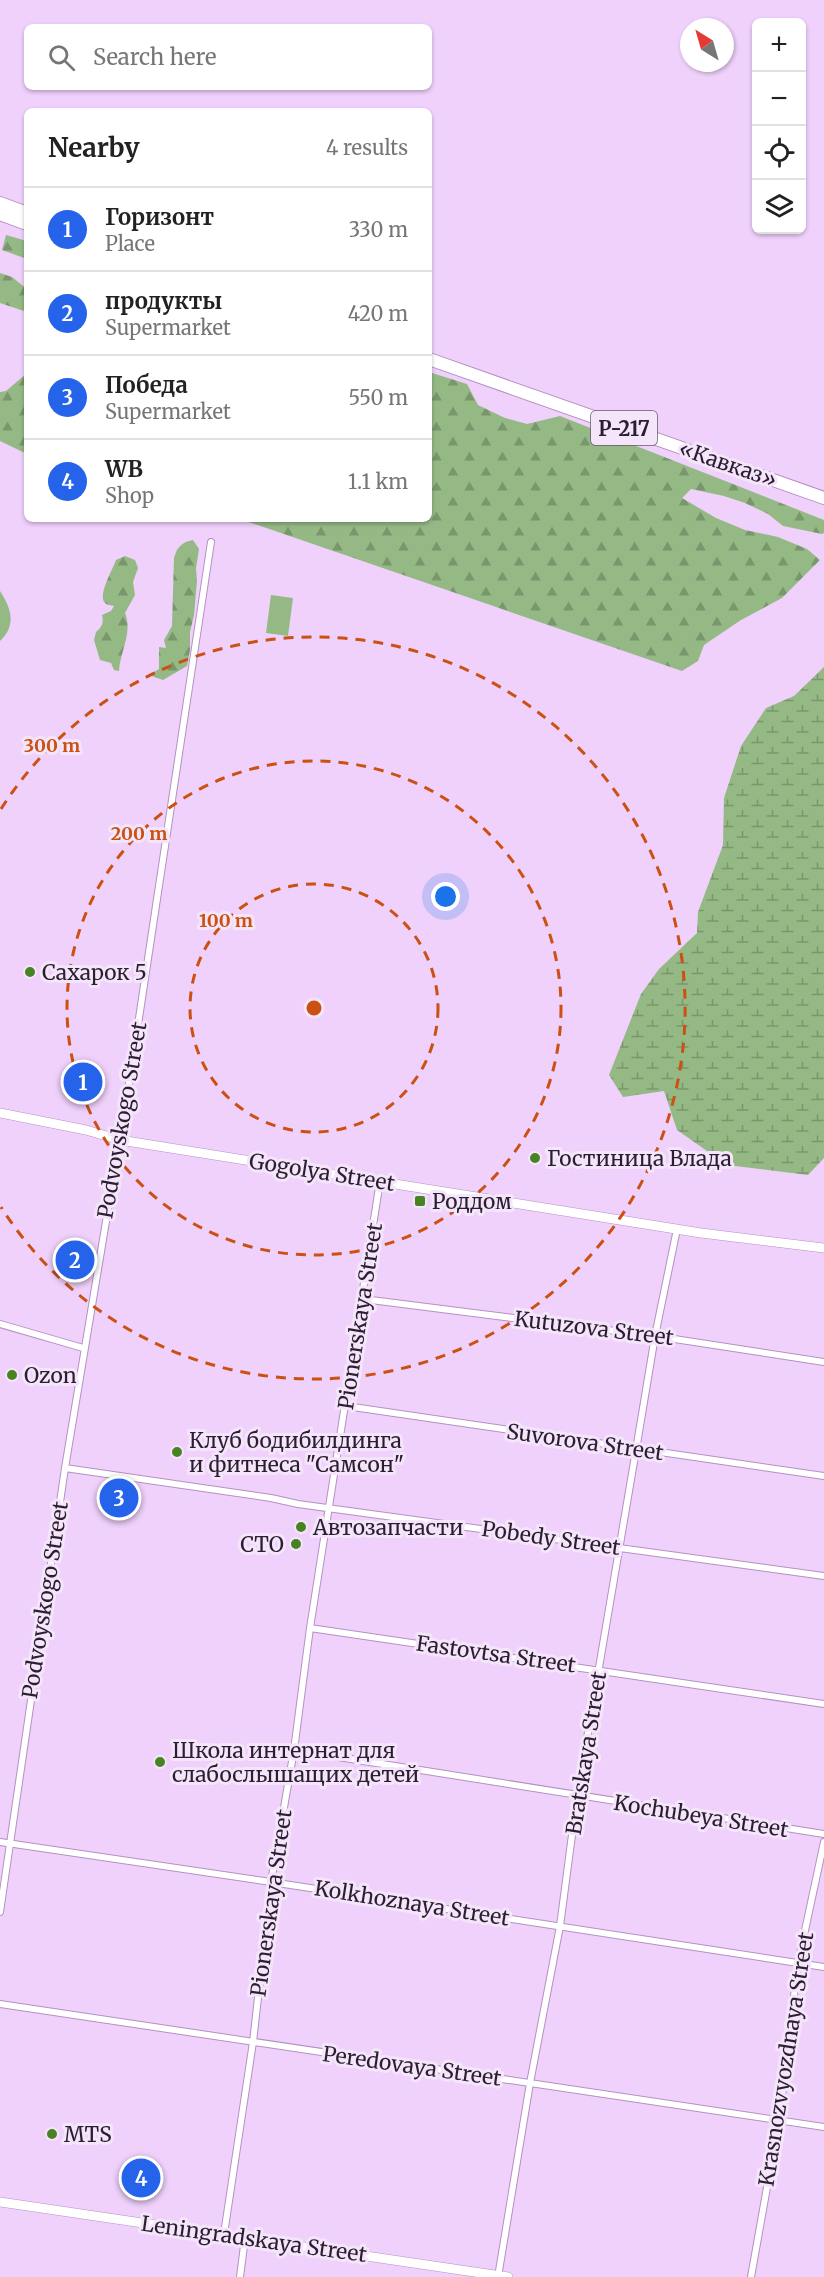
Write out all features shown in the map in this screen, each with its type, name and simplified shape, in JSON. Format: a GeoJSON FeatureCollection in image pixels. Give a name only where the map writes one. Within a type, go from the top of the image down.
{"type":"FeatureCollection","features":[{"type":"Feature","properties":{"kind":"highway"},"geometry":{"type":"LineString","coordinates":[[0,203],[24,212]]}},
{"type":"Feature","properties":{"kind":"highway"},"geometry":{"type":"LineString","coordinates":[[0,214],[24,223]]}},
{"type":"Feature","properties":{"kind":"highway","name":"«Кавказ»"},"geometry":{"type":"LineString","coordinates":[[432,360],[822,498]]}},
{"type":"Feature","properties":{"kind":"main road","name":"Gogolya Street"},"geometry":{"type":"LineString","coordinates":[[0,1113],[86,1130],[120,1140],[677,1229],[824,1248]]}},
{"type":"Feature","properties":{"kind":"main road","name":"Leningradskaya Street"},"geometry":{"type":"LineString","coordinates":[[0,2202],[502,2276]]}},
{"type":"Feature","properties":{"kind":"street","name":"Podvoyskogo Street"},"geometry":{"type":"LineString","coordinates":[[0,1912],[83,1348],[120,1140],[211,542]]}},
{"type":"Feature","properties":{"kind":"street","name":"Pionerskaya Street"},"geometry":{"type":"LineString","coordinates":[[224,2234],[253,2042],[272,1882],[380,1181]]}},
{"type":"Feature","properties":{"kind":"street","name":"Bratskaya Street"},"geometry":{"type":"LineString","coordinates":[[502,2276],[530,2083],[560,1926],[578,1797],[619,1548],[655,1336],[677,1229]]}},
{"type":"Feature","properties":{"kind":"street","name":"Kutuzova Street"},"geometry":{"type":"LineString","coordinates":[[363,1299],[655,1336],[824,1362]]}},
{"type":"Feature","properties":{"kind":"street"},"geometry":{"type":"LineString","coordinates":[[0,1324],[83,1348]]}},
{"type":"Feature","properties":{"kind":"street","name":"Suvorova Street"},"geometry":{"type":"LineString","coordinates":[[346,1406],[824,1476]]}},
{"type":"Feature","properties":{"kind":"street","name":"Pobedy Street"},"geometry":{"type":"LineString","coordinates":[[65,1468],[330,1508],[824,1576]]}},
{"type":"Feature","properties":{"kind":"street","name":"Fastovtsa Street"},"geometry":{"type":"LineString","coordinates":[[310,1628],[824,1704]]}},
{"type":"Feature","properties":{"kind":"street","name":"Kochubeya Street"},"geometry":{"type":"LineString","coordinates":[[294,1750],[578,1797],[824,1834]]}},
{"type":"Feature","properties":{"kind":"street","name":"Kolkhoznaya Street"},"geometry":{"type":"LineString","coordinates":[[0,1842],[824,1967]]}},
{"type":"Feature","properties":{"kind":"street","name":"Krasnozvyozdnaya Street"},"geometry":{"type":"LineString","coordinates":[[751,2277],[779,2120],[798,1962],[824,1842]]}},
{"type":"Feature","properties":{"kind":"street","name":"Peredovaya Street"},"geometry":{"type":"LineString","coordinates":[[0,2004],[824,2127]]}},
{"type":"Feature","properties":{"kind":"street"},"geometry":{"type":"LineString","coordinates":[[240,2277],[245,2238]]}},
{"type":"Feature","properties":{"kind":"green space"},"geometry":{"type":"Polygon","coordinates":[[[6,235],[24,240],[24,258],[2,250],[6,235]]]}},
{"type":"Feature","properties":{"kind":"green space"},"geometry":{"type":"Polygon","coordinates":[[[0,273],[12,277],[24,287],[24,311],[0,303],[0,273]]]}},
{"type":"Feature","properties":{"kind":"green space"},"geometry":{"type":"Polygon","coordinates":[[[432,373],[467,384],[478,405],[505,418],[527,424],[560,416],[824,520],[824,533],[822,534],[783,526],[768,514],[724,496],[691,489],[682,498],[716,518],[745,530],[778,537],[807,549],[820,560],[782,598],[741,620],[704,645],[698,661],[682,671],[249,522],[432,522],[432,373]]]}},
{"type":"Feature","properties":{"kind":"green space"},"geometry":{"type":"Polygon","coordinates":[[[24,376],[24,453],[0,441],[0,392],[6,391],[24,376]]]}},
{"type":"Feature","properties":{"kind":"green space"},"geometry":{"type":"Polygon","coordinates":[[[193,540],[199,549],[187,666],[163,680],[149,675],[159,669],[159,647],[166,648],[164,640],[172,626],[174,558],[180,546],[193,540]]]}},
{"type":"Feature","properties":{"kind":"green space"},"geometry":{"type":"Polygon","coordinates":[[[125,556],[135,560],[138,568],[133,582],[135,595],[125,613],[128,628],[119,671],[114,670],[111,663],[100,660],[94,640],[96,632],[102,625],[102,615],[111,611],[114,606],[106,604],[103,600],[106,582],[116,560],[125,556]]]}},
{"type":"Feature","properties":{"kind":"green space"},"geometry":{"type":"Polygon","coordinates":[[[0,591],[9,610],[10,623],[9,629],[0,641],[0,591]]]}},
{"type":"Feature","properties":{"kind":"green space"},"geometry":{"type":"Polygon","coordinates":[[[271,595],[293,598],[288,636],[266,633],[271,595]]]}},
{"type":"Feature","properties":{"kind":"green space"},"geometry":{"type":"Polygon","coordinates":[[[824,667],[824,1158],[808,1175],[727,1165],[677,1130],[664,1091],[623,1097],[609,1075],[641,994],[659,969],[697,933],[698,912],[723,845],[724,798],[741,746],[766,708],[794,696],[824,667]]]}},
{"type":"Feature","properties":{"kind":"place","name":"Сахарок 5"},"geometry":{"type":"Point","coordinates":[30,972]}},
{"type":"Feature","properties":{"kind":"place","name":"Горизонт"},"geometry":{"type":"Point","coordinates":[83,1082]}},
{"type":"Feature","properties":{"kind":"place","name":"Гостиница Влада"},"geometry":{"type":"Point","coordinates":[535,1158]}},
{"type":"Feature","properties":{"kind":"place","name":"Роддом"},"geometry":{"type":"Point","coordinates":[420,1201]}},
{"type":"Feature","properties":{"kind":"place","name":"продукты"},"geometry":{"type":"Point","coordinates":[75,1260]}},
{"type":"Feature","properties":{"kind":"place","name":"Ozon"},"geometry":{"type":"Point","coordinates":[12,1375]}},
{"type":"Feature","properties":{"kind":"place","name":"Клуб бодибилдинга и фитнеса \"Самсон\""},"geometry":{"type":"Point","coordinates":[177,1452]}},
{"type":"Feature","properties":{"kind":"place","name":"Победа"},"geometry":{"type":"Point","coordinates":[119,1498]}},
{"type":"Feature","properties":{"kind":"place","name":"Автозапчасти"},"geometry":{"type":"Point","coordinates":[301,1527]}},
{"type":"Feature","properties":{"kind":"place","name":"СТО"},"geometry":{"type":"Point","coordinates":[296,1544]}},
{"type":"Feature","properties":{"kind":"place","name":"Школа интернат для слабослышащих детей"},"geometry":{"type":"Point","coordinates":[160,1762]}},
{"type":"Feature","properties":{"kind":"place","name":"MTS"},"geometry":{"type":"Point","coordinates":[52,2134]}},
{"type":"Feature","properties":{"kind":"place","name":"WB"},"geometry":{"type":"Point","coordinates":[141,2178]}}]}
